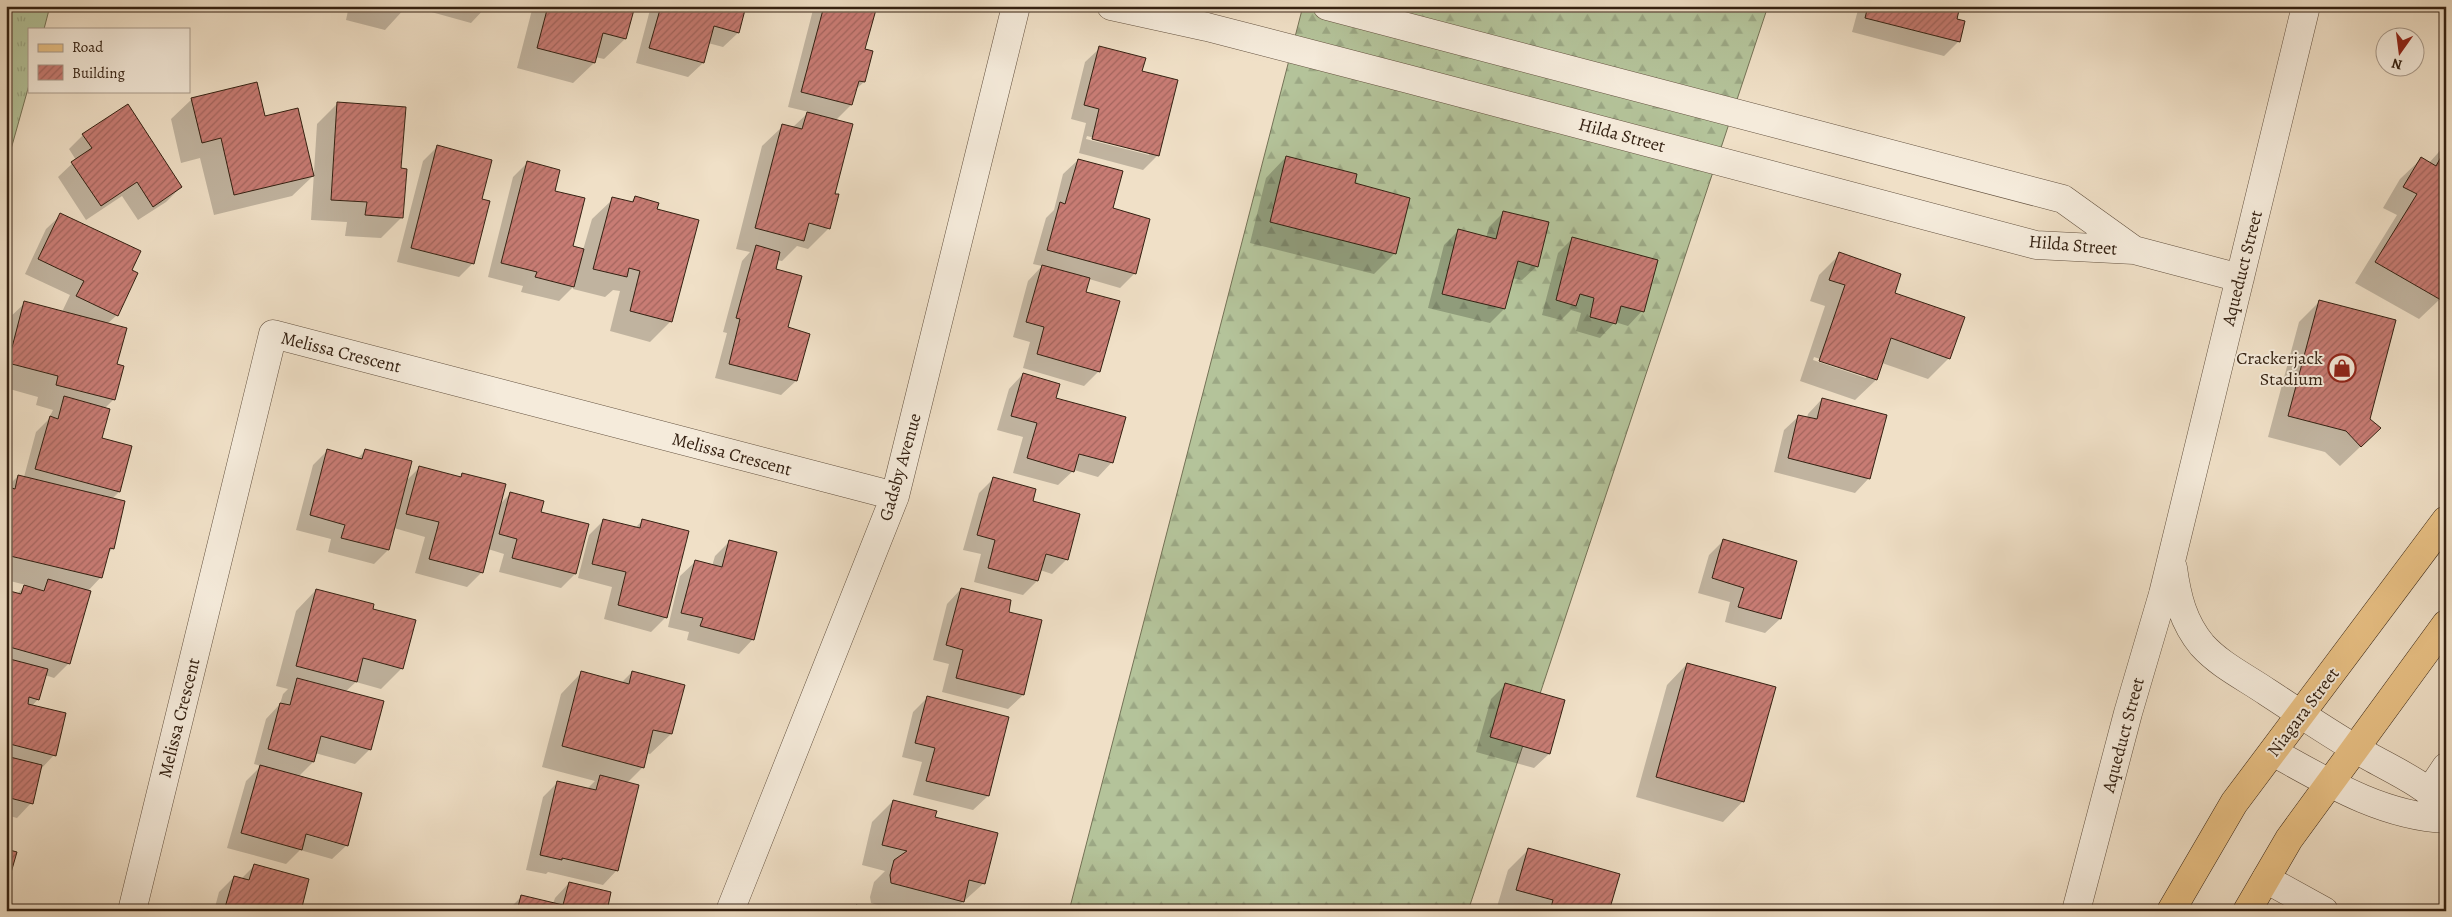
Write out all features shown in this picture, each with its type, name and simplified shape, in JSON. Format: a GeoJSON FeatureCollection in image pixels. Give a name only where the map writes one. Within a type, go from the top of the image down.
{"type":"FeatureCollection","features":[{"type":"Feature","properties":{"kind":"main road","name":"Niagara Street"},"geometry":{"type":"LineString","coordinates":[[2171,911],[2234,803],[2446,520]]}},
{"type":"Feature","properties":{"kind":"main road"},"geometry":{"type":"LineString","coordinates":[[2247,911],[2289,839],[2446,624]]}},
{"type":"Feature","properties":{"kind":"street","name":"Gadsby Avenue"},"geometry":{"type":"LineString","coordinates":[[730,911],[895,496],[1016,6]]}},
{"type":"Feature","properties":{"kind":"street","name":"Hilda Street"},"geometry":{"type":"LineString","coordinates":[[1111,6],[1389,74],[2036,245],[2134,250],[2240,278]]}},
{"type":"Feature","properties":{"kind":"street","name":"Hilda Street"},"geometry":{"type":"LineString","coordinates":[[1327,6],[2063,199],[2134,250]]}},
{"type":"Feature","properties":{"kind":"street","name":"Aqueduct Street"},"geometry":{"type":"LineString","coordinates":[[2076,911],[2171,559],[2306,6]]}},
{"type":"Feature","properties":{"kind":"street","name":"Melissa Crescent"},"geometry":{"type":"LineString","coordinates":[[132,911],[273,334],[895,496]]}},
{"type":"Feature","properties":{"kind":"street","name":"Aqueduct Street"},"geometry":{"type":"LineString","coordinates":[[2171,559],[2179,603],[2187,622],[2203,645],[2221,662],[2300,715],[2438,799]]}},
{"type":"Feature","properties":{"kind":"street"},"geometry":{"type":"LineString","coordinates":[[2273,752],[2330,784],[2371,803],[2430,819],[2446,819]]}},
{"type":"Feature","properties":{"kind":"street"},"geometry":{"type":"LineString","coordinates":[[2438,799],[2446,767]]}},
{"type":"Feature","properties":{"kind":"street"},"geometry":{"type":"LineString","coordinates":[[2266,879],[2324,911]]}},
{"type":"Feature","properties":{"kind":"green space"},"geometry":{"type":"Polygon","coordinates":[[[6,6],[50,6],[44,28],[28,28],[28,89],[6,167],[6,6]]]}},
{"type":"Feature","properties":{"kind":"green space"},"geometry":{"type":"Polygon","coordinates":[[[1303,6],[1768,6],[1468,911],[1069,911],[1303,6]]]}},
{"type":"Feature","properties":{"kind":"building"},"geometry":{"type":"Polygon","coordinates":[[[391,6],[408,6],[407,10],[391,6]]]}},
{"type":"Feature","properties":{"kind":"building"},"geometry":{"type":"Polygon","coordinates":[[[548,6],[635,6],[626,39],[603,33],[595,63],[537,48],[548,6]]]}},
{"type":"Feature","properties":{"kind":"building"},"geometry":{"type":"Polygon","coordinates":[[[661,6],[746,6],[739,33],[714,26],[704,63],[649,48],[661,6]]]}},
{"type":"Feature","properties":{"kind":"building"},"geometry":{"type":"Polygon","coordinates":[[[824,6],[877,6],[865,49],[873,51],[865,82],[859,81],[852,105],[801,92],[824,6]]]}},
{"type":"Feature","properties":{"kind":"building"},"geometry":{"type":"Polygon","coordinates":[[[1868,6],[1960,6],[1957,19],[1965,21],[1960,42],[1865,18],[1868,6]]]}},
{"type":"Feature","properties":{"kind":"building"},"geometry":{"type":"Polygon","coordinates":[[[1099,46],[1146,58],[1142,71],[1178,80],[1159,156],[1092,139],[1099,109],[1084,105],[1099,46]]]}},
{"type":"Feature","properties":{"kind":"building"},"geometry":{"type":"Polygon","coordinates":[[[257,82],[265,116],[298,108],[314,176],[234,195],[221,138],[202,143],[191,98],[257,82]]]}},
{"type":"Feature","properties":{"kind":"building"},"geometry":{"type":"Polygon","coordinates":[[[337,102],[406,107],[401,168],[407,169],[403,218],[365,215],[367,202],[331,200],[337,102]]]}},
{"type":"Feature","properties":{"kind":"building"},"geometry":{"type":"Polygon","coordinates":[[[128,104],[182,187],[153,207],[137,182],[101,206],[71,162],[92,148],[82,134],[128,104]]]}},
{"type":"Feature","properties":{"kind":"building"},"geometry":{"type":"Polygon","coordinates":[[[807,112],[853,124],[835,194],[839,194],[830,229],[809,223],[804,241],[755,228],[782,124],[802,129],[807,112]]]}},
{"type":"Feature","properties":{"kind":"building"},"geometry":{"type":"Polygon","coordinates":[[[437,145],[492,160],[482,199],[490,201],[474,264],[411,248],[437,145]]]}},
{"type":"Feature","properties":{"kind":"building"},"geometry":{"type":"Polygon","coordinates":[[[2446,148],[2446,291],[2441,300],[2375,262],[2417,194],[2403,187],[2421,157],[2436,166],[2446,148]]]}},
{"type":"Feature","properties":{"kind":"building"},"geometry":{"type":"Polygon","coordinates":[[[1286,156],[1357,174],[1355,183],[1410,198],[1396,254],[1270,222],[1286,156]]]}},
{"type":"Feature","properties":{"kind":"building"},"geometry":{"type":"Polygon","coordinates":[[[1078,159],[1123,171],[1113,208],[1150,219],[1136,274],[1047,250],[1060,202],[1065,204],[1078,159]]]}},
{"type":"Feature","properties":{"kind":"building"},"geometry":{"type":"Polygon","coordinates":[[[527,161],[560,170],[555,191],[585,198],[573,246],[584,249],[574,287],[535,277],[537,272],[501,263],[527,161]]]}},
{"type":"Feature","properties":{"kind":"building"},"geometry":{"type":"Polygon","coordinates":[[[635,196],[659,203],[657,209],[699,220],[672,322],[630,311],[640,271],[629,268],[627,277],[593,269],[612,197],[633,202],[635,196]]]}},
{"type":"Feature","properties":{"kind":"building"},"geometry":{"type":"Polygon","coordinates":[[[1503,211],[1549,222],[1538,267],[1518,261],[1505,309],[1442,294],[1458,229],[1496,239],[1503,211]]]}},
{"type":"Feature","properties":{"kind":"building"},"geometry":{"type":"Polygon","coordinates":[[[60,213],[141,251],[132,270],[138,273],[118,316],[76,296],[84,281],[38,259],[60,213]]]}},
{"type":"Feature","properties":{"kind":"building"},"geometry":{"type":"Polygon","coordinates":[[[1572,237],[1658,260],[1644,312],[1621,306],[1616,324],[1590,317],[1594,298],[1580,294],[1576,306],[1556,300],[1572,237]]]}},
{"type":"Feature","properties":{"kind":"building"},"geometry":{"type":"Polygon","coordinates":[[[756,245],[780,252],[776,269],[802,276],[788,327],[810,334],[797,381],[729,364],[740,319],[736,318],[756,245]]]}},
{"type":"Feature","properties":{"kind":"building"},"geometry":{"type":"Polygon","coordinates":[[[1839,252],[1901,274],[1895,293],[1965,317],[1950,359],[1891,338],[1877,380],[1819,361],[1845,285],[1829,280],[1839,252]]]}},
{"type":"Feature","properties":{"kind":"building"},"geometry":{"type":"Polygon","coordinates":[[[1042,265],[1090,278],[1086,292],[1120,301],[1100,372],[1037,354],[1044,327],[1026,322],[1042,265]]]}},
{"type":"Feature","properties":{"kind":"building","name":"Crackerjack Stadium"},"geometry":{"type":"Polygon","coordinates":[[[2319,300],[2396,320],[2370,419],[2381,428],[2361,447],[2346,431],[2288,416],[2319,300]]]}},
{"type":"Feature","properties":{"kind":"building"},"geometry":{"type":"Polygon","coordinates":[[[24,301],[127,328],[117,364],[124,366],[115,400],[56,385],[58,376],[8,363],[24,301]]]}},
{"type":"Feature","properties":{"kind":"building"},"geometry":{"type":"Polygon","coordinates":[[[1023,373],[1060,384],[1056,398],[1126,417],[1113,463],[1079,454],[1074,472],[1027,458],[1037,423],[1011,416],[1023,373]]]}},
{"type":"Feature","properties":{"kind":"building"},"geometry":{"type":"Polygon","coordinates":[[[64,396],[110,409],[102,438],[132,446],[120,492],[35,469],[50,416],[58,419],[64,396]]]}},
{"type":"Feature","properties":{"kind":"building"},"geometry":{"type":"Polygon","coordinates":[[[1822,398],[1887,415],[1870,479],[1788,458],[1798,415],[1817,419],[1822,398]]]}},
{"type":"Feature","properties":{"kind":"building"},"geometry":{"type":"Polygon","coordinates":[[[327,449],[362,459],[365,449],[412,461],[389,550],[341,538],[345,525],[310,515],[327,449]]]}},
{"type":"Feature","properties":{"kind":"building"},"geometry":{"type":"Polygon","coordinates":[[[419,466],[461,477],[462,473],[506,484],[483,573],[429,559],[439,522],[406,514],[419,466]]]}},
{"type":"Feature","properties":{"kind":"building"},"geometry":{"type":"Polygon","coordinates":[[[18,475],[125,501],[114,549],[110,548],[102,578],[6,555],[6,499],[9,487],[15,489],[18,475]]]}},
{"type":"Feature","properties":{"kind":"building"},"geometry":{"type":"Polygon","coordinates":[[[993,477],[1036,489],[1033,501],[1080,514],[1068,560],[1046,554],[1038,581],[988,568],[995,540],[977,535],[993,477]]]}},
{"type":"Feature","properties":{"kind":"building"},"geometry":{"type":"Polygon","coordinates":[[[510,492],[544,501],[541,512],[589,524],[576,574],[512,558],[517,539],[499,534],[510,492]]]}},
{"type":"Feature","properties":{"kind":"building"},"geometry":{"type":"Polygon","coordinates":[[[603,519],[640,528],[642,519],[689,531],[667,618],[618,605],[626,572],[592,564],[603,519]]]}},
{"type":"Feature","properties":{"kind":"building"},"geometry":{"type":"Polygon","coordinates":[[[1723,539],[1797,561],[1781,619],[1738,607],[1744,588],[1712,578],[1723,539]]]}},
{"type":"Feature","properties":{"kind":"building"},"geometry":{"type":"Polygon","coordinates":[[[729,540],[777,552],[754,640],[700,626],[703,618],[681,613],[695,560],[722,567],[729,540]]]}},
{"type":"Feature","properties":{"kind":"building"},"geometry":{"type":"Polygon","coordinates":[[[48,579],[91,591],[70,664],[6,646],[6,590],[21,594],[24,585],[44,591],[48,579]]]}},
{"type":"Feature","properties":{"kind":"building"},"geometry":{"type":"Polygon","coordinates":[[[961,588],[1011,600],[1009,612],[1042,620],[1024,695],[956,678],[963,650],[946,645],[961,588]]]}},
{"type":"Feature","properties":{"kind":"building"},"geometry":{"type":"Polygon","coordinates":[[[316,589],[374,604],[373,609],[416,620],[403,669],[363,658],[357,682],[296,666],[316,589]]]}},
{"type":"Feature","properties":{"kind":"building"},"geometry":{"type":"Polygon","coordinates":[[[6,658],[48,669],[39,700],[29,697],[28,704],[66,713],[56,756],[6,743],[6,658]]]}},
{"type":"Feature","properties":{"kind":"building"},"geometry":{"type":"Polygon","coordinates":[[[1687,663],[1776,687],[1744,802],[1656,777],[1687,663]]]}},
{"type":"Feature","properties":{"kind":"building"},"geometry":{"type":"Polygon","coordinates":[[[581,671],[629,684],[632,671],[685,685],[672,734],[653,730],[644,768],[562,746],[581,671]]]}},
{"type":"Feature","properties":{"kind":"building"},"geometry":{"type":"Polygon","coordinates":[[[297,678],[384,701],[371,750],[321,736],[314,762],[268,749],[280,703],[290,705],[297,678]]]}},
{"type":"Feature","properties":{"kind":"building"},"geometry":{"type":"Polygon","coordinates":[[[1505,683],[1565,700],[1550,754],[1490,737],[1505,683]]]}},
{"type":"Feature","properties":{"kind":"building"},"geometry":{"type":"Polygon","coordinates":[[[927,696],[1009,717],[989,796],[926,781],[935,748],[915,743],[927,696]]]}},
{"type":"Feature","properties":{"kind":"building"},"geometry":{"type":"Polygon","coordinates":[[[6,756],[42,765],[33,804],[10,798],[6,812],[6,756]]]}},
{"type":"Feature","properties":{"kind":"building"},"geometry":{"type":"Polygon","coordinates":[[[260,765],[362,793],[348,846],[306,834],[302,850],[241,833],[260,765]]]}},
{"type":"Feature","properties":{"kind":"building"},"geometry":{"type":"Polygon","coordinates":[[[600,775],[639,785],[618,871],[540,855],[557,781],[596,790],[600,775]]]}},
{"type":"Feature","properties":{"kind":"building"},"geometry":{"type":"Polygon","coordinates":[[[893,800],[937,811],[935,817],[998,833],[985,884],[969,880],[964,902],[891,883],[890,875],[894,860],[907,851],[882,845],[893,800]]]}},
{"type":"Feature","properties":{"kind":"building"},"geometry":{"type":"Polygon","coordinates":[[[1528,848],[1620,874],[1610,908],[1619,911],[1550,911],[1553,900],[1516,890],[1528,848]]]}},
{"type":"Feature","properties":{"kind":"building"},"geometry":{"type":"Polygon","coordinates":[[[6,849],[17,852],[6,890],[6,849]]]}},
{"type":"Feature","properties":{"kind":"building"},"geometry":{"type":"Polygon","coordinates":[[[254,864],[309,879],[301,911],[224,911],[234,876],[249,880],[254,864]]]}},
{"type":"Feature","properties":{"kind":"building"},"geometry":{"type":"Polygon","coordinates":[[[569,882],[611,892],[607,911],[517,911],[521,895],[563,905],[569,882]]]}},
{"type":"Feature","properties":{"kind":"building"},"geometry":{"type":"Polygon","coordinates":[[[856,905],[877,911],[854,911],[856,905]]]}},
{"type":"Feature","properties":{"kind":"place","name":"Crackerjack Stadium"},"geometry":{"type":"Point","coordinates":[2342,368]}}]}
